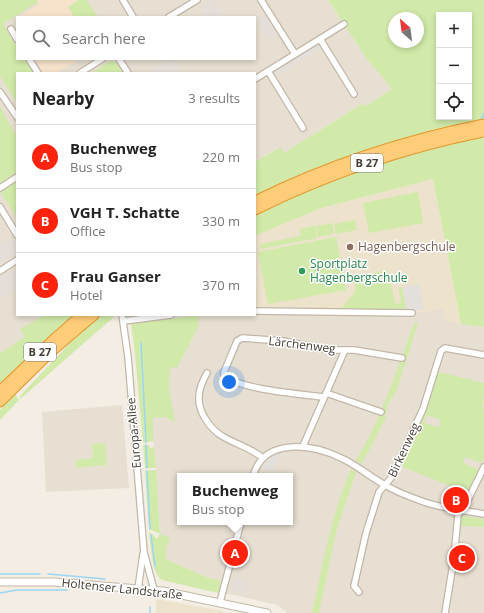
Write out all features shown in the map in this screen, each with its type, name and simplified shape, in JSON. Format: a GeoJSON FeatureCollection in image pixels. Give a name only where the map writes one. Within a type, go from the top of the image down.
{"type":"FeatureCollection","features":[{"type":"Feature","properties":{"kind":"highway","name":"B 27"},"geometry":{"type":"LineString","coordinates":[[256,201],[317,173],[372,153],[446,132],[484,124]]}},
{"type":"Feature","properties":{"kind":"highway","name":"B 27"},"geometry":{"type":"LineString","coordinates":[[256,210],[302,188],[358,166],[421,147],[484,132]]}},
{"type":"Feature","properties":{"kind":"highway","name":"B 27"},"geometry":{"type":"LineString","coordinates":[[0,391],[46,346],[80,316]]}},
{"type":"Feature","properties":{"kind":"highway","name":"B 27"},"geometry":{"type":"LineString","coordinates":[[0,402],[52,351],[93,316]]}},
{"type":"Feature","properties":{"kind":"highway","name":"B 27"},"geometry":{"type":"LineString","coordinates":[[0,398],[18,385]]}},
{"type":"Feature","properties":{"kind":"street"},"geometry":{"type":"LineString","coordinates":[[123,0],[132,16]]}},
{"type":"Feature","properties":{"kind":"street"},"geometry":{"type":"LineString","coordinates":[[171,16],[197,0]]}},
{"type":"Feature","properties":{"kind":"street"},"geometry":{"type":"LineString","coordinates":[[261,0],[295,54]]}},
{"type":"Feature","properties":{"kind":"street"},"geometry":{"type":"LineString","coordinates":[[256,78],[344,24]]}},
{"type":"Feature","properties":{"kind":"street"},"geometry":{"type":"LineString","coordinates":[[11,29],[16,37]]}},
{"type":"Feature","properties":{"kind":"street"},"geometry":{"type":"LineString","coordinates":[[320,38],[354,94]]}},
{"type":"Feature","properties":{"kind":"street"},"geometry":{"type":"LineString","coordinates":[[30,60],[37,72]]}},
{"type":"Feature","properties":{"kind":"street"},"geometry":{"type":"LineString","coordinates":[[82,72],[100,60]]}},
{"type":"Feature","properties":{"kind":"street"},"geometry":{"type":"LineString","coordinates":[[120,60],[127,72]]}},
{"type":"Feature","properties":{"kind":"street"},"geometry":{"type":"LineString","coordinates":[[268,71],[303,128]]}},
{"type":"Feature","properties":{"kind":"street"},"geometry":{"type":"LineString","coordinates":[[0,92],[16,115]]}},
{"type":"Feature","properties":{"kind":"street"},"geometry":{"type":"LineString","coordinates":[[0,188],[16,178]]}},
{"type":"Feature","properties":{"kind":"street"},"geometry":{"type":"LineString","coordinates":[[0,207],[16,233]]}},
{"type":"Feature","properties":{"kind":"street"},"geometry":{"type":"LineString","coordinates":[[0,271],[16,261]]}},
{"type":"Feature","properties":{"kind":"street"},"geometry":{"type":"LineString","coordinates":[[256,311],[412,313]]}},
{"type":"Feature","properties":{"kind":"street"},"geometry":{"type":"LineString","coordinates":[[123,317],[147,316]]}},
{"type":"Feature","properties":{"kind":"street","name":"Europa-Allee"},"geometry":{"type":"LineString","coordinates":[[123,317],[132,400],[144,552],[154,590]]}},
{"type":"Feature","properties":{"kind":"street","name":"Lärchenweg"},"geometry":{"type":"LineString","coordinates":[[325,395],[276,392],[245,385],[227,378],[223,374],[235,346],[240,339],[283,341],[329,350],[345,350],[402,358]]}},
{"type":"Feature","properties":{"kind":"street","name":"Birkenweg"},"geometry":{"type":"LineString","coordinates":[[359,592],[354,586],[366,533],[379,492],[391,478],[423,409],[441,351],[445,348],[484,355]]}},
{"type":"Feature","properties":{"kind":"street"},"geometry":{"type":"LineString","coordinates":[[303,446],[345,350]]}},
{"type":"Feature","properties":{"kind":"street"},"geometry":{"type":"LineString","coordinates":[[207,373],[200,390],[199,397],[201,410],[206,420],[221,436],[263,458]]}},
{"type":"Feature","properties":{"kind":"street"},"geometry":{"type":"LineString","coordinates":[[325,395],[381,412]]}},
{"type":"Feature","properties":{"kind":"street"},"geometry":{"type":"LineString","coordinates":[[254,473],[257,465],[268,453],[276,450],[303,446],[342,458],[385,485],[417,500],[444,508],[484,514]]}},
{"type":"Feature","properties":{"kind":"street"},"geometry":{"type":"LineString","coordinates":[[445,613],[454,558],[458,515],[466,504],[484,468]]}},
{"type":"Feature","properties":{"kind":"street"},"geometry":{"type":"LineString","coordinates":[[220,602],[240,525]]}},
{"type":"Feature","properties":{"kind":"street","name":"Europa-Allee"},"geometry":{"type":"LineString","coordinates":[[138,589],[144,552]]}},
{"type":"Feature","properties":{"kind":"street","name":"Holtenser Landstraße"},"geometry":{"type":"LineString","coordinates":[[0,582],[54,582],[154,590],[220,602],[267,613]]}},
{"type":"Feature","properties":{"kind":"shaded area"},"geometry":{"type":"Polygon","coordinates":[[[0,0],[328,0],[367,59],[392,89],[366,106],[363,103],[284,153],[279,147],[256,161],[256,72],[16,72],[16,316],[55,316],[0,362],[0,0]]]}},
{"type":"Feature","properties":{"kind":"shaded area"},"geometry":{"type":"Polygon","coordinates":[[[37,0],[79,0],[68,7],[73,16],[20,16],[39,4],[37,0]]]}},
{"type":"Feature","properties":{"kind":"shaded area"},"geometry":{"type":"Polygon","coordinates":[[[210,0],[213,0],[223,16],[205,16],[200,7],[210,0]]]}},
{"type":"Feature","properties":{"kind":"shaded area"},"geometry":{"type":"Polygon","coordinates":[[[264,13],[277,33],[268,39],[256,18],[264,13]]]}},
{"type":"Feature","properties":{"kind":"shaded area"},"geometry":{"type":"Polygon","coordinates":[[[320,43],[322,47],[276,75],[273,71],[320,43]]]}},
{"type":"Feature","properties":{"kind":"shaded area"},"geometry":{"type":"Polygon","coordinates":[[[34,60],[76,60],[75,61],[76,62],[57,72],[41,72],[34,60]]]}},
{"type":"Feature","properties":{"kind":"shaded area"},"geometry":{"type":"Polygon","coordinates":[[[167,60],[174,60],[180,72],[149,72],[167,60]]]}},
{"type":"Feature","properties":{"kind":"shaded area","name":"Hagenbergschule"},"geometry":{"type":"Polygon","coordinates":[[[433,179],[461,324],[445,321],[444,308],[416,313],[415,311],[401,312],[256,308],[256,236],[321,208],[433,179]]]}},
{"type":"Feature","properties":{"kind":"shaded area"},"geometry":{"type":"Polygon","coordinates":[[[13,238],[16,242],[16,253],[0,263],[0,246],[13,238]]]}},
{"type":"Feature","properties":{"kind":"shaded area"},"geometry":{"type":"Polygon","coordinates":[[[15,269],[16,289],[3,297],[0,293],[0,278],[6,275],[5,273],[15,269]]]}},
{"type":"Feature","properties":{"kind":"shaded area"},"geometry":{"type":"Polygon","coordinates":[[[419,284],[424,309],[407,312],[402,287],[419,284]]]}},
{"type":"Feature","properties":{"kind":"shaded area"},"geometry":{"type":"Polygon","coordinates":[[[256,308],[415,311],[416,313],[444,308],[446,321],[484,327],[484,613],[286,613],[286,611],[277,605],[234,595],[218,593],[221,581],[206,577],[166,559],[157,539],[160,534],[146,322],[130,318],[141,316],[256,316],[256,308]]]}},
{"type":"Feature","properties":{"kind":"shaded area"},"geometry":{"type":"Polygon","coordinates":[[[122,405],[129,488],[46,492],[42,412],[122,405]]]}},
{"type":"Feature","properties":{"kind":"shaded area"},"geometry":{"type":"Polygon","coordinates":[[[280,452],[274,471],[260,468],[267,459],[280,452]]]}},
{"type":"Feature","properties":{"kind":"shaded area"},"geometry":{"type":"Polygon","coordinates":[[[235,578],[250,582],[247,593],[232,590],[235,578]]]}},
{"type":"Feature","properties":{"kind":"shaded area"},"geometry":{"type":"Polygon","coordinates":[[[156,599],[223,611],[223,613],[156,613],[156,599]]]}},
{"type":"Feature","properties":{"kind":"green space"},"geometry":{"type":"Polygon","coordinates":[[[0,0],[37,0],[38,2],[3,24],[16,45],[16,60],[26,60],[32,72],[16,72],[16,101],[0,76],[0,0]]]}},
{"type":"Feature","properties":{"kind":"green space"},"geometry":{"type":"Polygon","coordinates":[[[79,0],[86,0],[97,16],[73,16],[68,7],[79,0]]]}},
{"type":"Feature","properties":{"kind":"green space"},"geometry":{"type":"Polygon","coordinates":[[[328,0],[484,0],[484,120],[392,142],[339,160],[256,197],[256,161],[280,147],[284,153],[363,103],[366,106],[392,89],[367,59],[328,0]]]}},
{"type":"Feature","properties":{"kind":"green space"},"geometry":{"type":"Polygon","coordinates":[[[111,61],[116,62],[122,72],[94,72],[111,61]]]}},
{"type":"Feature","properties":{"kind":"green space"},"geometry":{"type":"Polygon","coordinates":[[[0,107],[16,133],[16,173],[0,183],[0,107]]]}},
{"type":"Feature","properties":{"kind":"green space"},"geometry":{"type":"Polygon","coordinates":[[[480,137],[484,139],[484,327],[461,324],[433,179],[321,208],[256,236],[256,214],[332,179],[374,164],[480,137]]]}},
{"type":"Feature","properties":{"kind":"green space"},"geometry":{"type":"Polygon","coordinates":[[[16,182],[16,216],[1,193],[16,182]]]}},
{"type":"Feature","properties":{"kind":"green space"},"geometry":{"type":"Polygon","coordinates":[[[418,192],[423,223],[369,233],[363,203],[418,192]]]}},
{"type":"Feature","properties":{"kind":"green space"},"geometry":{"type":"Polygon","coordinates":[[[355,220],[357,230],[336,234],[334,224],[355,220]]]}},
{"type":"Feature","properties":{"kind":"green space"},"geometry":{"type":"Polygon","coordinates":[[[332,223],[334,234],[318,237],[316,226],[332,223]]]}},
{"type":"Feature","properties":{"kind":"green space"},"geometry":{"type":"Polygon","coordinates":[[[315,226],[317,238],[261,249],[260,244],[301,236],[300,229],[315,226]]]}},
{"type":"Feature","properties":{"kind":"green space","name":"Sportplatz Hagenbergschule"},"geometry":{"type":"Polygon","coordinates":[[[336,237],[346,290],[268,304],[258,252],[336,237]]]}},
{"type":"Feature","properties":{"kind":"green space"},"geometry":{"type":"Polygon","coordinates":[[[388,270],[395,304],[401,303],[399,288],[402,287],[407,312],[340,310],[356,291],[353,277],[388,270]]]}},
{"type":"Feature","properties":{"kind":"green space"},"geometry":{"type":"Polygon","coordinates":[[[43,316],[75,316],[0,386],[0,353],[25,337],[20,329],[43,316]]]}},
{"type":"Feature","properties":{"kind":"green space"},"geometry":{"type":"Polygon","coordinates":[[[99,316],[115,316],[19,400],[21,395],[71,342],[99,316]]]}},
{"type":"Feature","properties":{"kind":"green space"},"geometry":{"type":"Polygon","coordinates":[[[199,316],[198,327],[177,368],[170,367],[169,390],[175,422],[165,417],[153,418],[153,441],[143,443],[131,324],[199,316]]]}},
{"type":"Feature","properties":{"kind":"green space"},"geometry":{"type":"Polygon","coordinates":[[[414,323],[418,323],[396,391],[386,407],[388,407],[386,417],[361,464],[356,460],[374,427],[414,323]]]}},
{"type":"Feature","properties":{"kind":"green space"},"geometry":{"type":"Polygon","coordinates":[[[439,372],[484,383],[484,458],[482,463],[465,457],[463,463],[479,470],[468,493],[400,466],[420,421],[439,428],[441,420],[427,415],[425,421],[421,419],[439,372]]]}},
{"type":"Feature","properties":{"kind":"green space"},"geometry":{"type":"Polygon","coordinates":[[[15,394],[19,400],[0,420],[0,410],[15,394]]]}},
{"type":"Feature","properties":{"kind":"green space"},"geometry":{"type":"Polygon","coordinates":[[[105,443],[107,465],[76,468],[76,460],[93,458],[92,444],[105,443]]]}},
{"type":"Feature","properties":{"kind":"green space"},"geometry":{"type":"Polygon","coordinates":[[[143,445],[149,445],[150,448],[154,447],[156,468],[145,468],[143,445]]]}},
{"type":"Feature","properties":{"kind":"green space"},"geometry":{"type":"Polygon","coordinates":[[[351,469],[356,472],[336,532],[319,613],[312,613],[333,522],[351,469]]]}},
{"type":"Feature","properties":{"kind":"green space"},"geometry":{"type":"Polygon","coordinates":[[[156,470],[160,534],[149,529],[145,471],[156,470]]]}},
{"type":"Feature","properties":{"kind":"green space"},"geometry":{"type":"Polygon","coordinates":[[[463,516],[484,519],[484,527],[459,526],[460,518],[463,516]]]}},
{"type":"Feature","properties":{"kind":"green space"},"geometry":{"type":"Polygon","coordinates":[[[149,532],[157,539],[160,534],[170,538],[166,548],[166,559],[206,577],[221,581],[218,593],[162,580],[158,576],[151,551],[149,532]]]}},
{"type":"Feature","properties":{"kind":"waterway"},"geometry":{"type":"LineString","coordinates":[[481,120],[484,113]]}},
{"type":"Feature","properties":{"kind":"waterway"},"geometry":{"type":"LineString","coordinates":[[141,343],[146,442]]}},
{"type":"Feature","properties":{"kind":"waterway"},"geometry":{"type":"LineString","coordinates":[[146,445],[147,468]]}},
{"type":"Feature","properties":{"kind":"waterway"},"geometry":{"type":"LineString","coordinates":[[147,471],[150,529]]}},
{"type":"Feature","properties":{"kind":"waterway"},"geometry":{"type":"LineString","coordinates":[[151,535],[155,566]]}},
{"type":"Feature","properties":{"kind":"waterway"},"geometry":{"type":"LineString","coordinates":[[0,574],[40,574]]}},
{"type":"Feature","properties":{"kind":"waterway"},"geometry":{"type":"LineString","coordinates":[[48,574],[105,579]]}},
{"type":"Feature","properties":{"kind":"waterway"},"geometry":{"type":"LineString","coordinates":[[0,593],[17,590],[67,590]]}},
{"type":"Feature","properties":{"kind":"waterway"},"geometry":{"type":"LineString","coordinates":[[150,607],[150,613]]}},
{"type":"Feature","properties":{"kind":"place","name":"Hagenbergschule"},"geometry":{"type":"Point","coordinates":[350,247]}},
{"type":"Feature","properties":{"kind":"place","name":"Sportplatz Hagenbergschule"},"geometry":{"type":"Point","coordinates":[302,271]}},
{"type":"Feature","properties":{"kind":"place","name":"VGH T. Schatte"},"geometry":{"type":"Point","coordinates":[456,500]}},
{"type":"Feature","properties":{"kind":"place","name":"Buchenweg"},"geometry":{"type":"Point","coordinates":[235,553]}},
{"type":"Feature","properties":{"kind":"place","name":"Frau Ganser"},"geometry":{"type":"Point","coordinates":[462,558]}}]}
